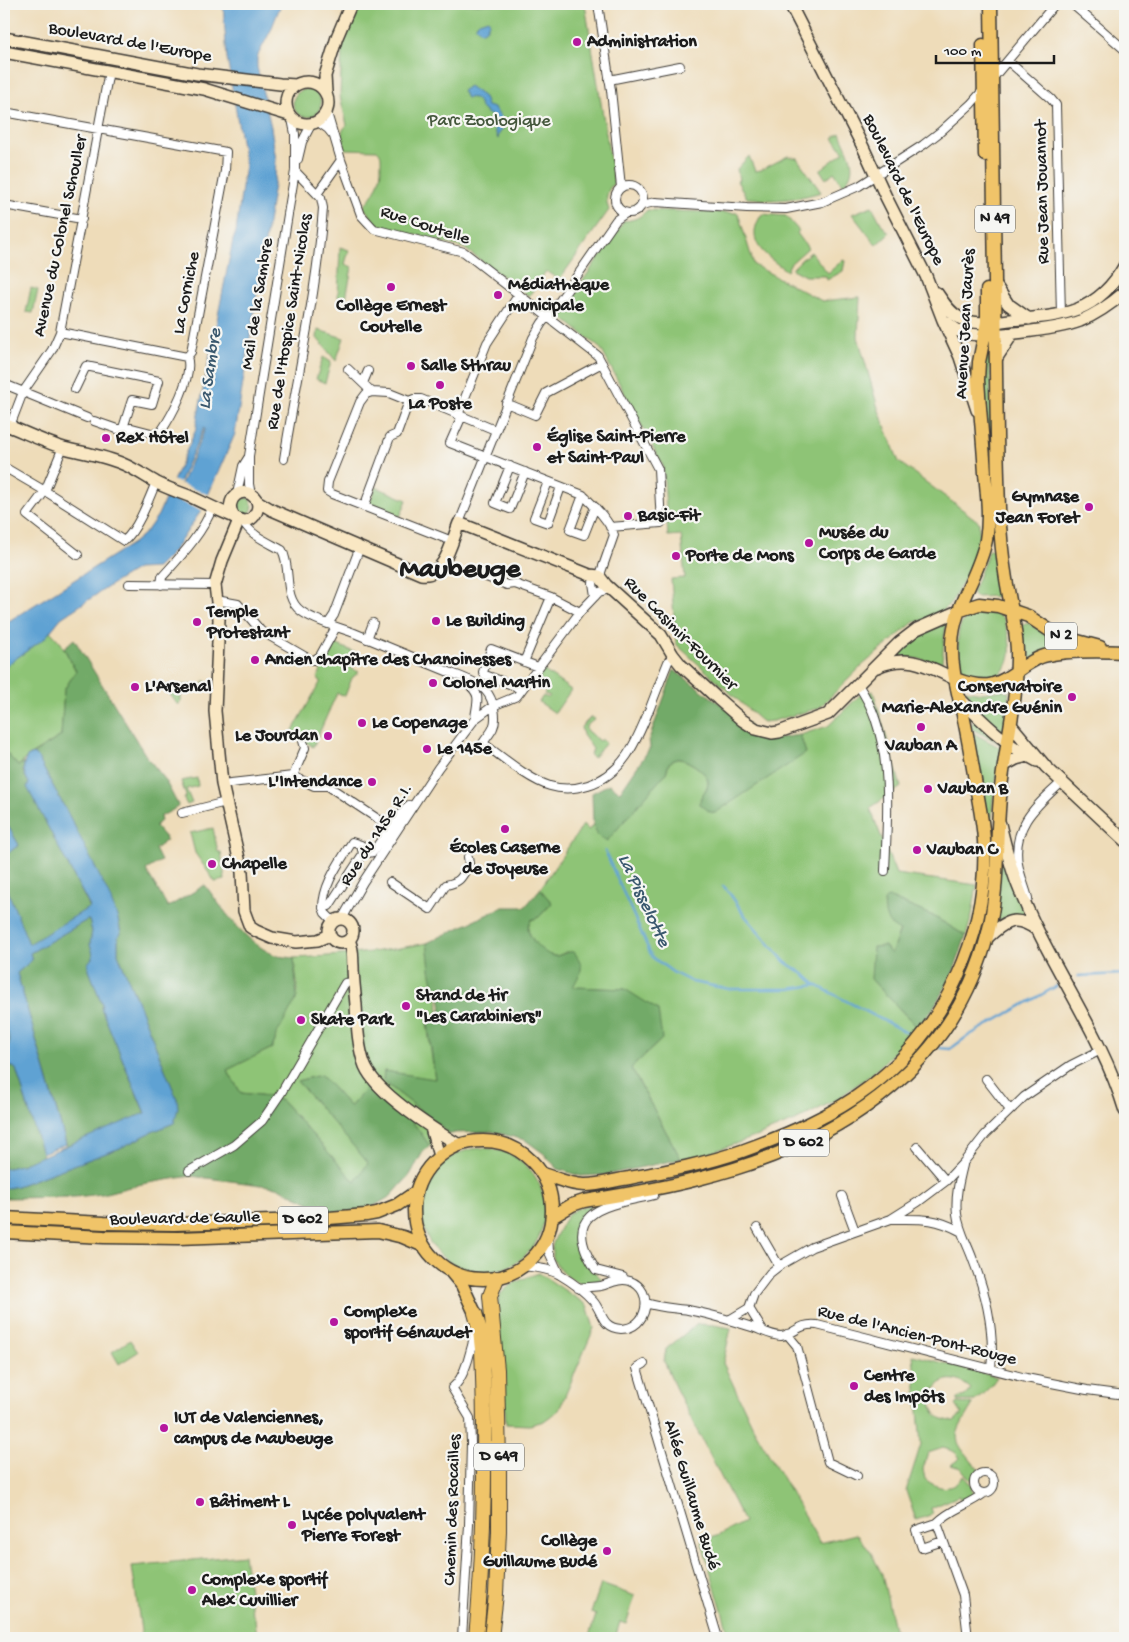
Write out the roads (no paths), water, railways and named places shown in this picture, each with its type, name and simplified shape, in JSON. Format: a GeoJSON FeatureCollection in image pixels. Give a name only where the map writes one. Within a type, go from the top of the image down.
{"type":"FeatureCollection","features":[{"type":"Feature","properties":{"kind":"highway","name":"D 649"},"geometry":{"type":"LineString","coordinates":[[491,1638],[496,1594],[499,1531],[499,1462],[497,1370],[490,1296],[497,1278]]}},
{"type":"Feature","properties":{"kind":"highway","name":"D 649"},"geometry":{"type":"LineString","coordinates":[[475,1313],[482,1349],[485,1462],[481,1590],[476,1638]]}},
{"type":"Feature","properties":{"kind":"main road"},"geometry":{"type":"LineString","coordinates":[[4,52],[204,89],[286,114],[298,123],[315,123],[327,113],[329,106],[325,76],[337,37],[351,4]]}},
{"type":"Feature","properties":{"kind":"main road","name":"Boulevard de l'Europe"},"geometry":{"type":"LineString","coordinates":[[790,4],[926,276],[960,357],[982,425]]}},
{"type":"Feature","properties":{"kind":"main road","name":"Avenue Jean Jaurès"},"geometry":{"type":"LineString","coordinates":[[983,4],[988,254],[991,328],[996,359],[1000,518],[1005,573],[1012,610]]}},
{"type":"Feature","properties":{"kind":"main road","name":"Avenue Jean Jaurès"},"geometry":{"type":"LineString","coordinates":[[958,611],[978,567],[987,536],[988,505],[978,380],[979,362],[991,328],[996,286],[991,4]]}},
{"type":"Feature","properties":{"kind":"main road"},"geometry":{"type":"LineString","coordinates":[[309,82],[337,37]]}},
{"type":"Feature","properties":{"kind":"main road","name":"Boulevard de l'Europe"},"geometry":{"type":"LineString","coordinates":[[4,38],[220,77],[296,85]]}},
{"type":"Feature","properties":{"kind":"main road"},"geometry":{"type":"LineString","coordinates":[[286,114],[288,94],[296,85],[309,82],[322,87],[326,92]]}},
{"type":"Feature","properties":{"kind":"main road"},"geometry":{"type":"LineString","coordinates":[[943,320],[962,332],[1075,311],[1086,306],[1107,290],[1120,275],[1125,265]]}},
{"type":"Feature","properties":{"kind":"main road"},"geometry":{"type":"LineString","coordinates":[[926,276],[942,300],[960,318],[1013,333],[1060,326],[1079,321],[1099,312],[1125,292]]}},
{"type":"Feature","properties":{"kind":"main road"},"geometry":{"type":"LineString","coordinates":[[996,286],[1008,304],[1029,319]]}},
{"type":"Feature","properties":{"kind":"main road"},"geometry":{"type":"LineString","coordinates":[[996,359],[1013,333]]}},
{"type":"Feature","properties":{"kind":"main road"},"geometry":{"type":"LineString","coordinates":[[7,425],[63,447],[124,464],[156,482],[242,519],[270,515],[335,537]]}},
{"type":"Feature","properties":{"kind":"main road"},"geometry":{"type":"LineString","coordinates":[[210,505],[247,493],[272,510],[425,574],[430,574],[438,569],[459,523]]}},
{"type":"Feature","properties":{"kind":"main road"},"geometry":{"type":"LineString","coordinates":[[235,496],[230,508],[242,519]]}},
{"type":"Feature","properties":{"kind":"main road"},"geometry":{"type":"LineString","coordinates":[[254,498],[257,510],[242,519],[222,561],[215,585],[219,620],[215,711],[222,784],[242,872],[244,911],[250,927],[263,935],[287,942],[318,940],[330,935]]}},
{"type":"Feature","properties":{"kind":"main road","name":"Rue Casimir-Fournier"},"geometry":{"type":"LineString","coordinates":[[459,523],[597,578],[661,635],[673,655],[687,671],[734,713],[756,729],[765,732],[779,732],[828,714],[900,642],[917,630],[958,611]]}},
{"type":"Feature","properties":{"kind":"main road","name":"N 2"},"geometry":{"type":"LineString","coordinates":[[958,611],[979,604],[990,604],[1028,616],[1055,634],[1070,640],[1120,651]]}},
{"type":"Feature","properties":{"kind":"main road"},"geometry":{"type":"LineString","coordinates":[[1012,610],[1016,635],[1017,672]]}},
{"type":"Feature","properties":{"kind":"main road"},"geometry":{"type":"LineString","coordinates":[[955,679],[952,644],[958,611]]}},
{"type":"Feature","properties":{"kind":"main road","name":"N 2"},"geometry":{"type":"LineString","coordinates":[[955,679],[970,685],[984,686],[1003,681],[1035,659],[1055,654],[1120,651]]}},
{"type":"Feature","properties":{"kind":"main road"},"geometry":{"type":"LineString","coordinates":[[871,670],[888,662],[911,660],[920,662],[955,679]]}},
{"type":"Feature","properties":{"kind":"main road","name":"D 602"},"geometry":{"type":"LineString","coordinates":[[552,1217],[572,1205],[584,1201],[696,1180],[808,1141],[834,1128],[897,1084],[932,1046],[964,997],[975,973],[987,938],[996,890],[1001,787],[1012,726],[1017,672]]}},
{"type":"Feature","properties":{"kind":"main road","name":"D 602"},"geometry":{"type":"LineString","coordinates":[[543,1174],[574,1184],[597,1184],[680,1169],[726,1156],[774,1139],[826,1115],[870,1088],[911,1048],[938,1012],[960,971],[972,938],[980,907],[984,875],[984,840],[980,811],[955,679]]}},
{"type":"Feature","properties":{"kind":"main road"},"geometry":{"type":"LineString","coordinates":[[959,698],[993,731],[1028,756],[1043,764]]}},
{"type":"Feature","properties":{"kind":"main road"},"geometry":{"type":"LineString","coordinates":[[1012,726],[1043,764],[1125,841]]}},
{"type":"Feature","properties":{"kind":"main road"},"geometry":{"type":"LineString","coordinates":[[1005,765],[1016,759],[1028,756]]}},
{"type":"Feature","properties":{"kind":"main road"},"geometry":{"type":"LineString","coordinates":[[999,817],[1010,864],[1018,886],[1038,931],[1101,1050],[1117,1085],[1125,1111]]}},
{"type":"Feature","properties":{"kind":"main road"},"geometry":{"type":"LineString","coordinates":[[330,935],[330,930],[338,921],[346,920],[353,931],[345,941]]}},
{"type":"Feature","properties":{"kind":"main road"},"geometry":{"type":"LineString","coordinates":[[987,938],[1006,922],[1013,921],[1027,923],[1038,931]]}},
{"type":"Feature","properties":{"kind":"main road"},"geometry":{"type":"LineString","coordinates":[[330,935],[336,941],[345,941],[353,950],[357,1020],[365,1065],[379,1084],[394,1099],[431,1128],[459,1145]]}},
{"type":"Feature","properties":{"kind":"main road"},"geometry":{"type":"LineString","coordinates":[[431,1128],[439,1156]]}},
{"type":"Feature","properties":{"kind":"main road"},"geometry":{"type":"LineString","coordinates":[[480,1140],[501,1142],[525,1154],[543,1174],[552,1199],[552,1217],[548,1235],[534,1258],[511,1274],[497,1278],[473,1279],[451,1271],[436,1260],[424,1246],[415,1220],[414,1203],[416,1192],[425,1172],[439,1156],[459,1145],[480,1140]]}},
{"type":"Feature","properties":{"kind":"main road","name":"Boulevard de Gaulle"},"geometry":{"type":"LineString","coordinates":[[4,1218],[104,1223],[180,1224],[281,1221],[366,1215],[397,1206],[416,1192]]}},
{"type":"Feature","properties":{"kind":"main road","name":"Boulevard de Gaulle"},"geometry":{"type":"LineString","coordinates":[[4,1232],[104,1238],[184,1238],[378,1231],[403,1237],[424,1246]]}},
{"type":"Feature","properties":{"kind":"main road","name":"D 649"},"geometry":{"type":"LineString","coordinates":[[451,1271],[462,1285],[475,1313]]}},
{"type":"Feature","properties":{"kind":"street"},"geometry":{"type":"LineString","coordinates":[[598,4],[625,186]]}},
{"type":"Feature","properties":{"kind":"street"},"geometry":{"type":"LineString","coordinates":[[642,201],[786,209],[822,202],[859,186],[940,132],[971,104],[1055,4]]}},
{"type":"Feature","properties":{"kind":"street"},"geometry":{"type":"LineString","coordinates":[[1072,4],[1125,50]]}},
{"type":"Feature","properties":{"kind":"street","name":"Rue Jean Jouannot"},"geometry":{"type":"LineString","coordinates":[[1008,61],[1056,105],[1061,315]]}},
{"type":"Feature","properties":{"kind":"street"},"geometry":{"type":"LineString","coordinates":[[610,80],[680,66]]}},
{"type":"Feature","properties":{"kind":"street","name":"Avenue du Colonel Schouller"},"geometry":{"type":"LineString","coordinates":[[7,425],[24,392],[52,350],[60,332],[109,71]]}},
{"type":"Feature","properties":{"kind":"street"},"geometry":{"type":"LineString","coordinates":[[4,112],[98,129]]}},
{"type":"Feature","properties":{"kind":"street","name":"Rue Coutelle"},"geometry":{"type":"LineString","coordinates":[[327,113],[333,136],[361,215],[374,229],[464,252],[598,356],[658,469],[662,523],[610,527]]}},
{"type":"Feature","properties":{"kind":"street","name":"Mail de la Sambre"},"geometry":{"type":"LineString","coordinates":[[254,498],[249,484],[248,456],[295,171],[295,134],[286,114]]}},
{"type":"Feature","properties":{"kind":"street"},"geometry":{"type":"LineString","coordinates":[[295,171],[302,142],[315,123],[328,129],[333,136]]}},
{"type":"Feature","properties":{"kind":"street","name":"La Corniche"},"geometry":{"type":"LineString","coordinates":[[98,129],[226,152],[225,171],[207,270],[191,352],[187,357],[190,363],[185,385],[160,433],[155,434],[139,429],[123,428]]}},
{"type":"Feature","properties":{"kind":"street"},"geometry":{"type":"LineString","coordinates":[[317,194],[341,160]]}},
{"type":"Feature","properties":{"kind":"street","name":"Rue de l'Hospice Saint-Nicolas"},"geometry":{"type":"LineString","coordinates":[[284,458],[316,276],[323,208],[321,198],[295,171]]}},
{"type":"Feature","properties":{"kind":"street"},"geometry":{"type":"LineString","coordinates":[[459,523],[533,338],[616,220],[626,213],[636,212],[642,201],[640,190],[637,187],[625,186],[615,194],[618,208],[616,220]]}},
{"type":"Feature","properties":{"kind":"street"},"geometry":{"type":"LineString","coordinates":[[4,205],[82,219]]}},
{"type":"Feature","properties":{"kind":"street"},"geometry":{"type":"LineString","coordinates":[[618,208],[626,213]]}},
{"type":"Feature","properties":{"kind":"street"},"geometry":{"type":"LineString","coordinates":[[519,294],[487,343],[450,443],[583,496],[595,507],[614,533],[614,538],[597,578],[595,596]]}},
{"type":"Feature","properties":{"kind":"street"},"geometry":{"type":"LineString","coordinates":[[60,332],[187,357]]}},
{"type":"Feature","properties":{"kind":"street"},"geometry":{"type":"LineString","coordinates":[[506,403],[535,415],[546,393],[602,363]]}},
{"type":"Feature","properties":{"kind":"street"},"geometry":{"type":"LineString","coordinates":[[4,384],[117,429],[123,428],[132,400],[152,404],[158,381],[86,366],[75,389]]}},
{"type":"Feature","properties":{"kind":"street"},"geometry":{"type":"LineString","coordinates":[[348,369],[372,392]]}},
{"type":"Feature","properties":{"kind":"street"},"geometry":{"type":"LineString","coordinates":[[363,383],[368,371]]}},
{"type":"Feature","properties":{"kind":"street"},"geometry":{"type":"LineString","coordinates":[[452,541],[332,494],[327,491],[328,482],[360,402],[366,394],[372,392],[389,393],[409,401],[421,399],[495,430]]}},
{"type":"Feature","properties":{"kind":"street"},"geometry":{"type":"LineString","coordinates":[[364,507],[390,437],[397,434],[409,401]]}},
{"type":"Feature","properties":{"kind":"street"},"geometry":{"type":"LineString","coordinates":[[63,447],[45,491],[27,515],[78,555]]}},
{"type":"Feature","properties":{"kind":"street"},"geometry":{"type":"LineString","coordinates":[[235,496],[243,466],[248,456]]}},
{"type":"Feature","properties":{"kind":"street"},"geometry":{"type":"LineString","coordinates":[[510,466],[495,503],[510,509],[525,472]]}},
{"type":"Feature","properties":{"kind":"street"},"geometry":{"type":"LineString","coordinates":[[4,467],[124,541],[131,533],[156,482]]}},
{"type":"Feature","properties":{"kind":"street"},"geometry":{"type":"LineString","coordinates":[[548,482],[534,518],[548,523],[561,487]]}},
{"type":"Feature","properties":{"kind":"street"},"geometry":{"type":"LineString","coordinates":[[583,496],[570,530],[584,535],[595,507]]}},
{"type":"Feature","properties":{"kind":"street"},"geometry":{"type":"LineString","coordinates":[[161,585],[162,577],[196,535],[210,514],[210,505]]}},
{"type":"Feature","properties":{"kind":"street"},"geometry":{"type":"LineString","coordinates":[[242,519],[248,528],[282,550],[289,590],[298,609],[332,625],[461,677],[485,690],[490,697],[495,719],[494,726],[483,744],[548,786],[574,789],[596,782],[608,775],[626,757],[632,750],[668,662],[673,655]]}},
{"type":"Feature","properties":{"kind":"street"},"geometry":{"type":"LineString","coordinates":[[216,600],[238,604],[261,631],[314,660],[320,656],[360,547]]}},
{"type":"Feature","properties":{"kind":"street"},"geometry":{"type":"LineString","coordinates":[[471,570],[507,585],[515,584],[580,612]]}},
{"type":"Feature","properties":{"kind":"street"},"geometry":{"type":"LineString","coordinates":[[129,584],[215,585]]}},
{"type":"Feature","properties":{"kind":"street"},"geometry":{"type":"LineString","coordinates":[[595,596],[602,590],[610,589]]}},
{"type":"Feature","properties":{"kind":"street","name":"Rue du 145e R.I."},"geometry":{"type":"LineString","coordinates":[[323,908],[329,906],[363,854],[373,852],[390,827],[475,719],[493,706],[510,700],[521,692],[580,612],[595,596]]}},
{"type":"Feature","properties":{"kind":"street"},"geometry":{"type":"LineString","coordinates":[[524,662],[551,598]]}},
{"type":"Feature","properties":{"kind":"street"},"geometry":{"type":"LineString","coordinates":[[367,639],[373,623]]}},
{"type":"Feature","properties":{"kind":"street"},"geometry":{"type":"LineString","coordinates":[[521,692],[515,686],[485,675],[483,672],[491,649],[538,668]]}},
{"type":"Feature","properties":{"kind":"street"},"geometry":{"type":"LineString","coordinates":[[461,677],[475,689],[478,695],[475,719]]}},
{"type":"Feature","properties":{"kind":"street"},"geometry":{"type":"LineString","coordinates":[[858,683],[870,704],[886,760],[888,789],[885,870]]}},
{"type":"Feature","properties":{"kind":"street"},"geometry":{"type":"LineString","coordinates":[[293,776],[305,748],[303,741]]}},
{"type":"Feature","properties":{"kind":"street","name":"Rue du 145e R.I."},"geometry":{"type":"LineString","coordinates":[[338,921],[438,768]]}},
{"type":"Feature","properties":{"kind":"street"},"geometry":{"type":"LineString","coordinates":[[222,784],[293,776],[314,786],[328,786],[390,827]]}},
{"type":"Feature","properties":{"kind":"street"},"geometry":{"type":"LineString","coordinates":[[1038,931],[1018,865],[1017,840],[1023,824],[1031,812],[1062,782]]}},
{"type":"Feature","properties":{"kind":"street"},"geometry":{"type":"LineString","coordinates":[[182,813],[226,802]]}},
{"type":"Feature","properties":{"kind":"street"},"geometry":{"type":"LineString","coordinates":[[338,921],[325,913],[323,897],[330,879],[352,842],[361,845],[363,854]]}},
{"type":"Feature","properties":{"kind":"street"},"geometry":{"type":"LineString","coordinates":[[390,882],[430,909],[446,885],[455,884],[460,880],[469,864],[468,857]]}},
{"type":"Feature","properties":{"kind":"street"},"geometry":{"type":"LineString","coordinates":[[189,1171],[234,1145],[262,1121],[345,983],[355,982]]}},
{"type":"Feature","properties":{"kind":"street"},"geometry":{"type":"LineString","coordinates":[[729,1320],[749,1308],[754,1294],[779,1266],[812,1247],[891,1219],[923,1198],[946,1181],[985,1135],[1024,1097],[1071,1065],[1101,1050]]}},
{"type":"Feature","properties":{"kind":"street"},"geometry":{"type":"LineString","coordinates":[[986,1079],[1010,1110]]}},
{"type":"Feature","properties":{"kind":"street"},"geometry":{"type":"LineString","coordinates":[[916,1147],[946,1181]]}},
{"type":"Feature","properties":{"kind":"street"},"geometry":{"type":"LineString","coordinates":[[963,1163],[956,1199],[960,1231],[980,1276],[990,1316],[991,1369]]}},
{"type":"Feature","properties":{"kind":"street"},"geometry":{"type":"LineString","coordinates":[[524,1266],[548,1270],[558,1274],[593,1301],[604,1321],[609,1325],[621,1329],[633,1326],[642,1318],[646,1304],[642,1290],[622,1277],[596,1270],[583,1241],[583,1229],[588,1218],[594,1212],[609,1205],[664,1193],[696,1180]]}},
{"type":"Feature","properties":{"kind":"street"},"geometry":{"type":"LineString","coordinates":[[842,1196],[855,1231]]}},
{"type":"Feature","properties":{"kind":"street"},"geometry":{"type":"LineString","coordinates":[[891,1219],[927,1219],[945,1223],[960,1231]]}},
{"type":"Feature","properties":{"kind":"street"},"geometry":{"type":"LineString","coordinates":[[757,1228],[779,1266]]}},
{"type":"Feature","properties":{"kind":"street"},"geometry":{"type":"LineString","coordinates":[[548,1235],[549,1252],[558,1274]]}},
{"type":"Feature","properties":{"kind":"street"},"geometry":{"type":"LineString","coordinates":[[578,1288],[608,1284],[616,1280],[632,1282]]}},
{"type":"Feature","properties":{"kind":"street"},"geometry":{"type":"LineString","coordinates":[[646,1304],[658,1308],[686,1310],[729,1320],[777,1336],[787,1334],[796,1346],[828,1462],[857,1476]]}},
{"type":"Feature","properties":{"kind":"street"},"geometry":{"type":"LineString","coordinates":[[749,1308],[763,1331]]}},
{"type":"Feature","properties":{"kind":"street","name":"Chemin des Rocailles"},"geometry":{"type":"LineString","coordinates":[[462,1638],[469,1525],[470,1418],[452,1388],[459,1379],[470,1354],[474,1340],[475,1313]]}},
{"type":"Feature","properties":{"kind":"street","name":"Rue de l'Ancien-Pont-Rouge"},"geometry":{"type":"LineString","coordinates":[[787,1334],[800,1326],[817,1325],[1026,1378],[1125,1395]]}},
{"type":"Feature","properties":{"kind":"street","name":"Allée Guillaume Budé"},"geometry":{"type":"LineString","coordinates":[[644,1364],[637,1368],[718,1638]]}},
{"type":"Feature","properties":{"kind":"street"},"geometry":{"type":"LineString","coordinates":[[943,1542],[922,1548],[916,1530],[937,1523],[944,1515],[983,1494]]}},
{"type":"Feature","properties":{"kind":"street"},"geometry":{"type":"LineString","coordinates":[[937,1523],[963,1595],[968,1638]]}},
{"type":"Feature","properties":{"kind":"water","name":"La Sambre"},"geometry":{"type":"Polygon","coordinates":[[[223,4],[281,4],[271,30],[257,57],[257,67],[271,127],[276,160],[275,178],[235,434],[201,511],[173,552],[157,568],[137,569],[61,618],[45,638],[4,667],[4,624],[133,543],[146,532],[158,515],[197,427],[236,232],[245,164],[227,58],[223,4]],[[205,429],[179,483],[181,484],[205,429]]]}},
{"type":"Feature","properties":{"kind":"water"},"geometry":{"type":"Polygon","coordinates":[[[488,19],[490,21],[486,29],[481,32],[475,26],[479,22],[488,19]]]}},
{"type":"Feature","properties":{"kind":"water"},"geometry":{"type":"Polygon","coordinates":[[[469,86],[484,97],[487,106],[494,108],[503,120],[504,127],[498,139],[494,128],[494,118],[483,110],[476,99],[467,98],[462,91],[469,86]]]}},
{"type":"Feature","properties":{"kind":"water"},"geometry":{"type":"Polygon","coordinates":[[[33,754],[38,758],[109,895],[118,919],[121,934],[118,937],[118,954],[177,1099],[178,1108],[174,1123],[120,1148],[17,1186],[4,1189],[4,1169],[21,1165],[145,1113],[101,1008],[102,1004],[89,970],[88,963],[93,954],[90,944],[92,931],[89,920],[30,953],[32,960],[17,973],[66,1144],[42,1153],[16,1069],[4,1066],[4,1050],[7,1049],[10,1041],[4,1020],[4,882],[29,944],[90,907],[27,787],[29,783],[24,764],[27,757],[33,754]]]}},
{"type":"Feature","properties":{"kind":"water"},"geometry":{"type":"Polygon","coordinates":[[[4,819],[19,845],[4,856],[4,819]]]}},
{"type":"Feature","properties":{"kind":"waterway","name":"La Pisselotte"},"geometry":{"type":"LineString","coordinates":[[605,851],[652,957],[674,973],[692,982],[729,989],[789,989],[816,985]]}},
{"type":"Feature","properties":{"kind":"waterway"},"geometry":{"type":"LineString","coordinates":[[723,886],[726,889]]}},
{"type":"Feature","properties":{"kind":"waterway"},"geometry":{"type":"LineString","coordinates":[[728,891],[746,917],[785,962],[816,985],[909,1034]]}},
{"type":"Feature","properties":{"kind":"waterway","name":"La Pisselotte"},"geometry":{"type":"LineString","coordinates":[[1078,976],[1125,974]]}},
{"type":"Feature","properties":{"kind":"waterway","name":"La Pisselotte"},"geometry":{"type":"LineString","coordinates":[[940,1048],[950,1049],[968,1036],[1057,986]]}},
{"type":"Feature","properties":{"kind":"place","name":"Administration"},"geometry":{"type":"Point","coordinates":[577,42]}},
{"type":"Feature","properties":{"kind":"place","name":"Collège Ernest Coutelle"},"geometry":{"type":"Point","coordinates":[391,287]}},
{"type":"Feature","properties":{"kind":"place","name":"Médiathèque municipale"},"geometry":{"type":"Point","coordinates":[498,295]}},
{"type":"Feature","properties":{"kind":"place","name":"Salle Sthrau"},"geometry":{"type":"Point","coordinates":[411,366]}},
{"type":"Feature","properties":{"kind":"place","name":"La Poste"},"geometry":{"type":"Point","coordinates":[440,385]}},
{"type":"Feature","properties":{"kind":"place","name":"Rex Hôtel"},"geometry":{"type":"Point","coordinates":[106,438]}},
{"type":"Feature","properties":{"kind":"place","name":"Église Saint-Pierre et Saint-Paul"},"geometry":{"type":"Point","coordinates":[537,447]}},
{"type":"Feature","properties":{"kind":"place","name":"Gymnase Jean Foret"},"geometry":{"type":"Point","coordinates":[1089,507]}},
{"type":"Feature","properties":{"kind":"place","name":"Basic-Fit"},"geometry":{"type":"Point","coordinates":[628,516]}},
{"type":"Feature","properties":{"kind":"place","name":"Musée du Corps de Garde"},"geometry":{"type":"Point","coordinates":[809,543]}},
{"type":"Feature","properties":{"kind":"place","name":"Porte de Mons"},"geometry":{"type":"Point","coordinates":[676,556]}},
{"type":"Feature","properties":{"kind":"place","name":"Le Building"},"geometry":{"type":"Point","coordinates":[436,621]}},
{"type":"Feature","properties":{"kind":"place","name":"Temple Protestant"},"geometry":{"type":"Point","coordinates":[197,622]}},
{"type":"Feature","properties":{"kind":"place","name":"Ancien chapître des Chanoinesses"},"geometry":{"type":"Point","coordinates":[255,660]}},
{"type":"Feature","properties":{"kind":"place","name":"Colonel Martin"},"geometry":{"type":"Point","coordinates":[433,683]}},
{"type":"Feature","properties":{"kind":"place","name":"L'Arsenal"},"geometry":{"type":"Point","coordinates":[135,687]}},
{"type":"Feature","properties":{"kind":"place","name":"Conservatoire Marie-Alexandre Guénin"},"geometry":{"type":"Point","coordinates":[1072,697]}},
{"type":"Feature","properties":{"kind":"place","name":"Le Copenage"},"geometry":{"type":"Point","coordinates":[362,723]}},
{"type":"Feature","properties":{"kind":"place","name":"Vauban A"},"geometry":{"type":"Point","coordinates":[921,727]}},
{"type":"Feature","properties":{"kind":"place","name":"Le Jourdan"},"geometry":{"type":"Point","coordinates":[328,736]}},
{"type":"Feature","properties":{"kind":"place","name":"Le 145e"},"geometry":{"type":"Point","coordinates":[427,749]}},
{"type":"Feature","properties":{"kind":"place","name":"L'Intendance"},"geometry":{"type":"Point","coordinates":[372,782]}},
{"type":"Feature","properties":{"kind":"place","name":"Vauban B"},"geometry":{"type":"Point","coordinates":[928,789]}},
{"type":"Feature","properties":{"kind":"place","name":"Écoles Caserne de Joyeuse"},"geometry":{"type":"Point","coordinates":[505,829]}},
{"type":"Feature","properties":{"kind":"place","name":"Vauban C"},"geometry":{"type":"Point","coordinates":[917,850]}},
{"type":"Feature","properties":{"kind":"place","name":"Chapelle"},"geometry":{"type":"Point","coordinates":[212,864]}},
{"type":"Feature","properties":{"kind":"place","name":"Stand de tir \"Les Carabiniers\""},"geometry":{"type":"Point","coordinates":[406,1006]}},
{"type":"Feature","properties":{"kind":"place","name":"Skate Park"},"geometry":{"type":"Point","coordinates":[301,1020]}},
{"type":"Feature","properties":{"kind":"place","name":"Complexe sportif Génaudet"},"geometry":{"type":"Point","coordinates":[334,1322]}},
{"type":"Feature","properties":{"kind":"place","name":"Centre des Impôts"},"geometry":{"type":"Point","coordinates":[854,1386]}},
{"type":"Feature","properties":{"kind":"place","name":"IUT de Valenciennes, campus de Maubeuge"},"geometry":{"type":"Point","coordinates":[164,1428]}},
{"type":"Feature","properties":{"kind":"place","name":"Bâtiment L"},"geometry":{"type":"Point","coordinates":[200,1502]}},
{"type":"Feature","properties":{"kind":"place","name":"Lycée polyvalent Pierre Forest"},"geometry":{"type":"Point","coordinates":[292,1525]}},
{"type":"Feature","properties":{"kind":"place","name":"Collège Guillaume Budé"},"geometry":{"type":"Point","coordinates":[607,1551]}},
{"type":"Feature","properties":{"kind":"place","name":"Complexe sportif Alex Cuvillier"},"geometry":{"type":"Point","coordinates":[192,1590]}},
{"type":"Feature","properties":{"kind":"district","name":"Maubeuge"},"geometry":{"type":"Point","coordinates":[460,570]}},
{"type":"Feature","properties":{"kind":"park label","name":"Parc Zoologique"},"geometry":{"type":"Point","coordinates":[489,121]}}]}
